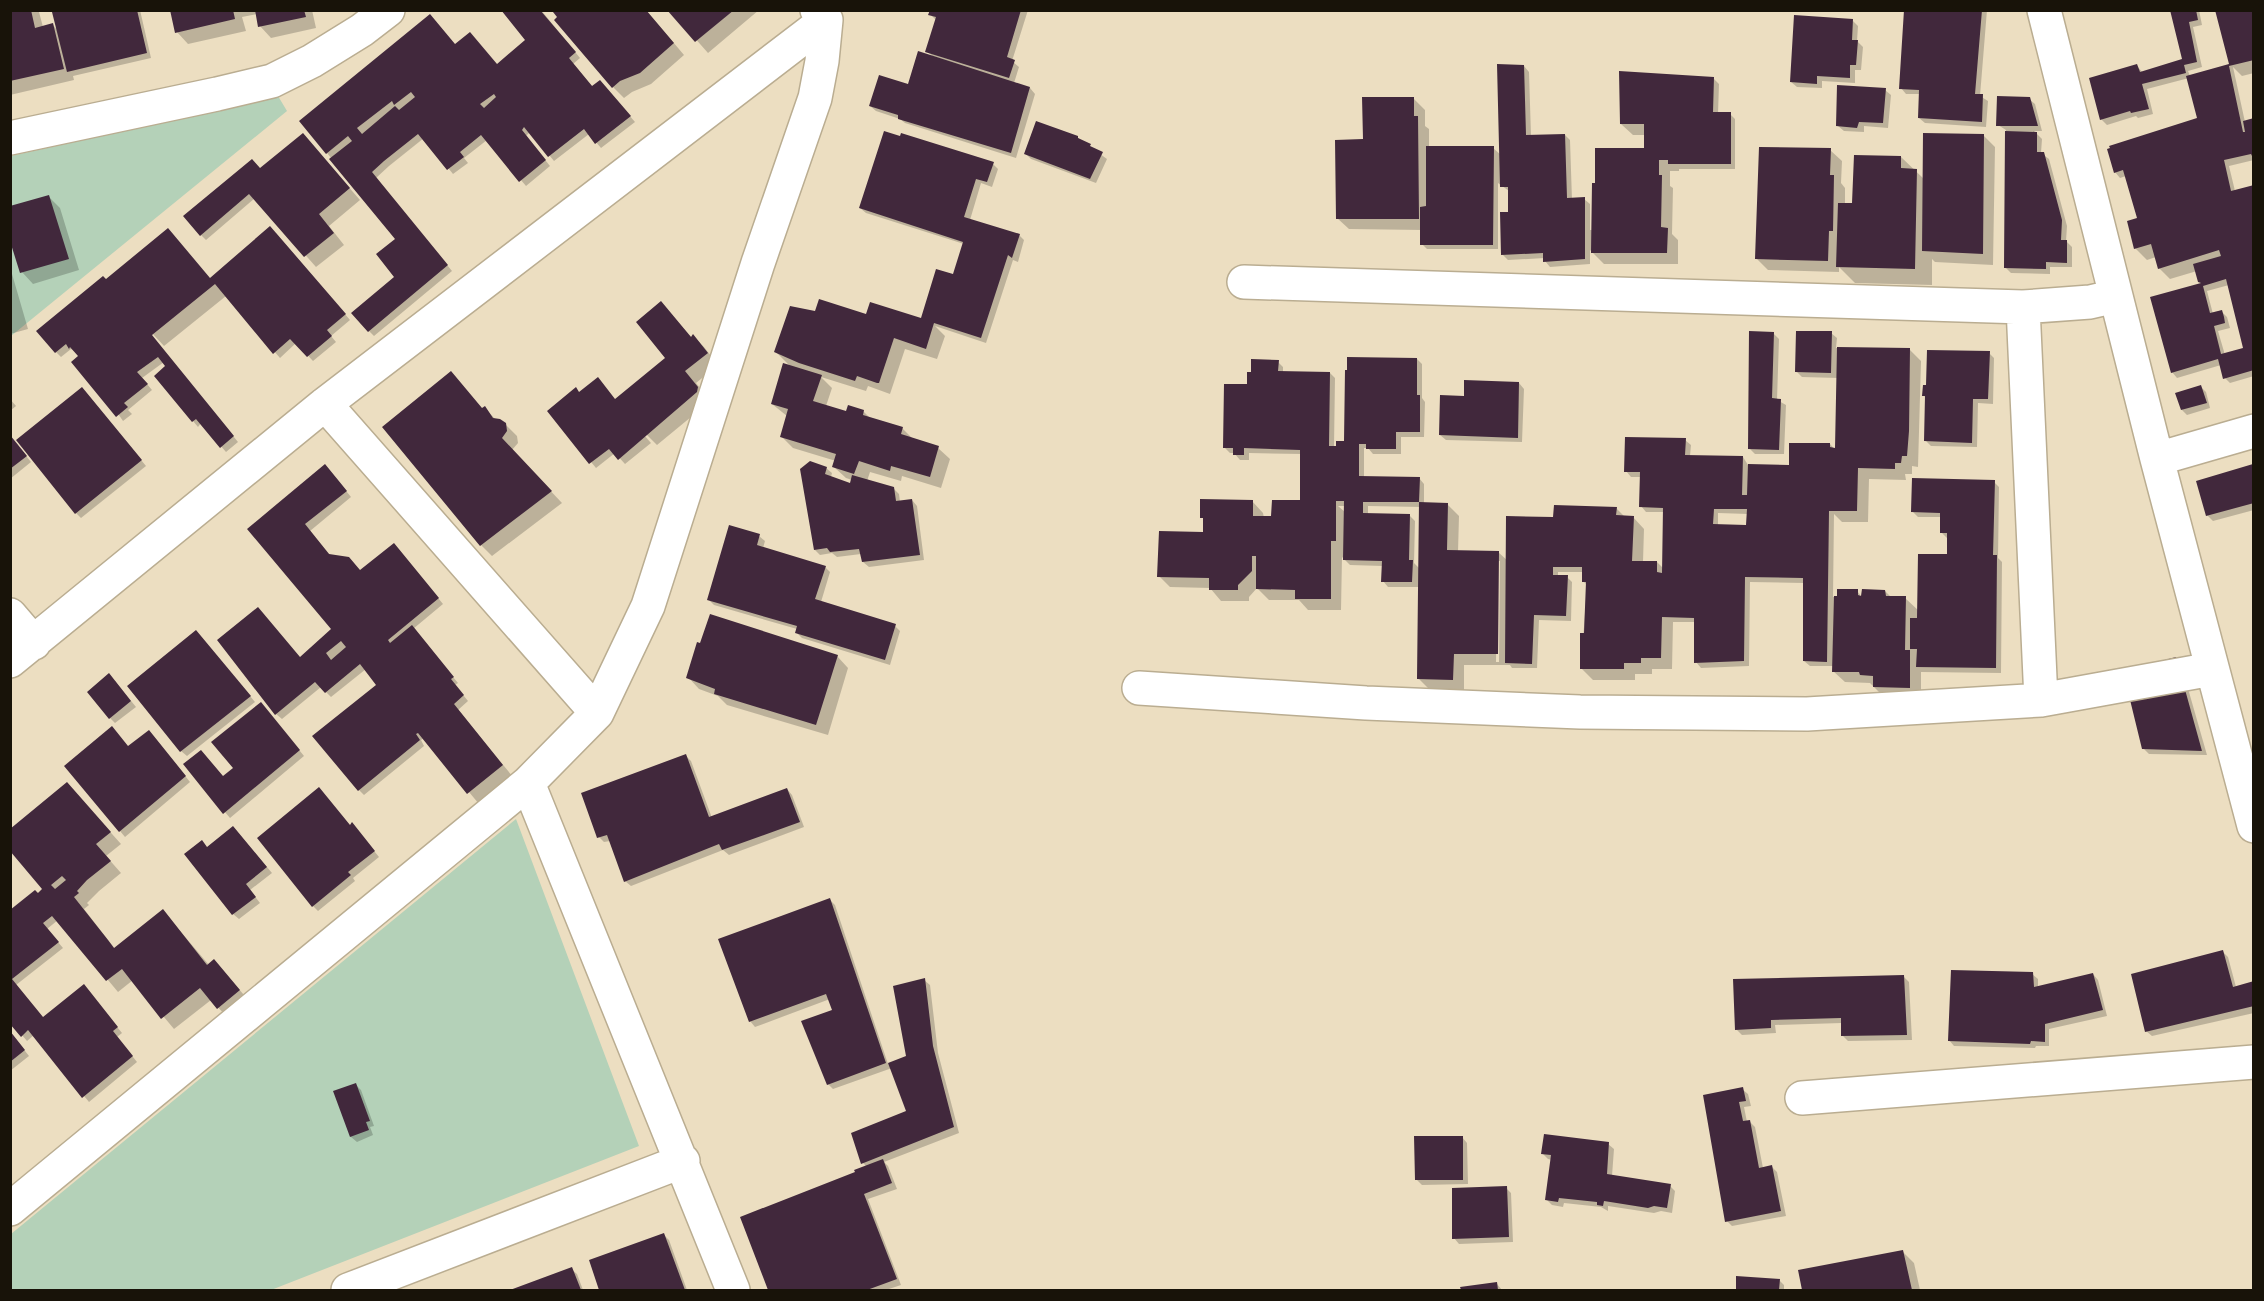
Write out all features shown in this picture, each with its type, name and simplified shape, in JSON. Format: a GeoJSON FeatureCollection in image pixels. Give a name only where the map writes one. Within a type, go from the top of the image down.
{"type":"FeatureCollection","features":[{"type":"Feature","properties":{"kind":"street"},"geometry":{"type":"LineString","coordinates":[[10,138],[272,81],[322,55],[362,30],[387,10]]}},
{"type":"Feature","properties":{"kind":"street"},"geometry":{"type":"LineString","coordinates":[[2044,10],[2157,459],[2253,826]]}},
{"type":"Feature","properties":{"kind":"street"},"geometry":{"type":"LineString","coordinates":[[10,615],[22,652],[325,404],[821,15]]}},
{"type":"Feature","properties":{"kind":"street"},"geometry":{"type":"LineString","coordinates":[[10,1209],[528,783],[597,713],[648,606],[758,263],[815,98],[822,61],[821,15]]}},
{"type":"Feature","properties":{"kind":"street"},"geometry":{"type":"LineString","coordinates":[[1244,282],[2023,307],[2090,302],[2116,296]]}},
{"type":"Feature","properties":{"kind":"street"},"geometry":{"type":"LineString","coordinates":[[2023,307],[2041,700]]}},
{"type":"Feature","properties":{"kind":"street"},"geometry":{"type":"LineString","coordinates":[[325,404],[597,713]]}},
{"type":"Feature","properties":{"kind":"street"},"geometry":{"type":"LineString","coordinates":[[2157,459],[2253,431]]}},
{"type":"Feature","properties":{"kind":"street"},"geometry":{"type":"LineString","coordinates":[[1139,688],[1366,703],[1580,711],[1808,714],[2041,700],[2212,669]]}},
{"type":"Feature","properties":{"kind":"street"},"geometry":{"type":"LineString","coordinates":[[528,783],[683,1161],[733,1290]]}},
{"type":"Feature","properties":{"kind":"street"},"geometry":{"type":"LineString","coordinates":[[1802,1098],[2253,1062]]}},
{"type":"Feature","properties":{"kind":"street"},"geometry":{"type":"LineString","coordinates":[[348,1290],[683,1161]]}},
{"type":"Feature","properties":{"kind":"green space"},"geometry":{"type":"Polygon","coordinates":[[[278,96],[287,111],[11,336],[11,156],[278,96]]]}},
{"type":"Feature","properties":{"kind":"green space"},"geometry":{"type":"Polygon","coordinates":[[[516,819],[639,1146],[271,1290],[11,1290],[11,1234],[516,819]]]}},
{"type":"Feature","properties":{"kind":"building"},"geometry":{"type":"Polygon","coordinates":[[[10,10],[31,10],[35,28],[53,23],[64,69],[10,81],[10,10]]]}},
{"type":"Feature","properties":{"kind":"building"},"geometry":{"type":"Polygon","coordinates":[[[58,10],[137,10],[147,53],[67,72],[52,12],[58,10]]]}},
{"type":"Feature","properties":{"kind":"building"},"geometry":{"type":"Polygon","coordinates":[[[170,10],[233,10],[235,19],[175,33],[170,10]]]}},
{"type":"Feature","properties":{"kind":"building"},"geometry":{"type":"Polygon","coordinates":[[[255,10],[304,10],[306,17],[258,27],[255,10]]]}},
{"type":"Feature","properties":{"kind":"building"},"geometry":{"type":"Polygon","coordinates":[[[501,10],[540,10],[576,52],[569,58],[592,86],[600,80],[631,116],[595,144],[584,129],[548,157],[524,127],[522,130],[546,160],[519,182],[481,135],[460,152],[464,157],[447,170],[418,134],[384,161],[372,172],[448,265],[368,332],[351,313],[394,277],[376,254],[395,239],[329,159],[352,141],[348,136],[326,154],[299,121],[430,14],[455,44],[470,32],[497,64],[525,40],[501,10]],[[411,92],[394,105],[392,101],[357,128],[362,134],[395,106],[399,110],[415,97],[411,92]],[[494,94],[480,104],[484,108],[496,97],[494,94]]]}},
{"type":"Feature","properties":{"kind":"building"},"geometry":{"type":"Polygon","coordinates":[[[556,10],[646,10],[674,43],[640,73],[620,81],[612,88],[554,20],[557,17],[553,12],[556,10]]]}},
{"type":"Feature","properties":{"kind":"building"},"geometry":{"type":"Polygon","coordinates":[[[667,10],[734,10],[695,42],[667,10]]]}},
{"type":"Feature","properties":{"kind":"building"},"geometry":{"type":"Polygon","coordinates":[[[930,10],[1021,10],[1007,57],[1015,60],[1009,78],[925,52],[936,17],[928,15],[930,10]]]}},
{"type":"Feature","properties":{"kind":"building"},"geometry":{"type":"Polygon","coordinates":[[[1904,10],[1982,10],[1975,94],[1983,94],[1982,122],[1918,118],[1919,90],[1899,89],[1904,10]]]}},
{"type":"Feature","properties":{"kind":"building"},"geometry":{"type":"Polygon","coordinates":[[[2170,10],[2196,10],[2198,20],[2189,22],[2197,62],[2184,65],[2186,73],[2142,84],[2149,109],[2131,113],[2130,111],[2100,120],[2089,78],[2137,64],[2140,72],[2182,59],[2170,10]]]}},
{"type":"Feature","properties":{"kind":"building"},"geometry":{"type":"Polygon","coordinates":[[[2215,10],[2254,10],[2254,60],[2229,66],[2243,132],[2245,132],[2243,121],[2254,118],[2254,160],[2251,154],[2224,160],[2231,191],[2254,185],[2254,370],[2223,379],[2218,359],[2171,373],[2150,297],[2201,283],[2198,282],[2193,264],[2221,256],[2219,250],[2158,269],[2151,244],[2134,249],[2127,221],[2137,218],[2123,170],[2114,173],[2107,149],[2110,148],[2109,146],[2197,118],[2186,76],[2229,64],[2215,10]],[[2226,279],[2203,286],[2210,313],[2222,310],[2224,317],[2225,323],[2214,326],[2221,354],[2243,348],[2226,279]]]}},
{"type":"Feature","properties":{"kind":"building"},"geometry":{"type":"Polygon","coordinates":[[[1794,15],[1853,19],[1852,40],[1858,40],[1856,65],[1850,65],[1850,78],[1817,76],[1817,84],[1790,82],[1794,15]]]}},
{"type":"Feature","properties":{"kind":"building"},"geometry":{"type":"Polygon","coordinates":[[[918,51],[1030,87],[1011,153],[898,119],[898,115],[869,106],[879,75],[908,84],[918,51]]]}},
{"type":"Feature","properties":{"kind":"building"},"geometry":{"type":"Polygon","coordinates":[[[1497,64],[1524,65],[1526,135],[1565,134],[1567,198],[1585,197],[1585,259],[1543,262],[1543,253],[1501,255],[1500,212],[1508,212],[1508,187],[1500,187],[1497,64]]]}},
{"type":"Feature","properties":{"kind":"building"},"geometry":{"type":"Polygon","coordinates":[[[1619,71],[1714,77],[1713,112],[1731,112],[1731,164],[1668,164],[1668,160],[1659,160],[1659,175],[1662,175],[1661,227],[1668,228],[1667,253],[1591,253],[1595,148],[1644,148],[1644,124],[1620,124],[1619,71]]]}},
{"type":"Feature","properties":{"kind":"building"},"geometry":{"type":"Polygon","coordinates":[[[1837,85],[1886,88],[1883,123],[1859,122],[1857,128],[1836,126],[1837,85]]]}},
{"type":"Feature","properties":{"kind":"building"},"geometry":{"type":"Polygon","coordinates":[[[1997,96],[2030,97],[2038,126],[1996,126],[1997,96]]]}},
{"type":"Feature","properties":{"kind":"building"},"geometry":{"type":"Polygon","coordinates":[[[1362,97],[1414,97],[1414,116],[1418,116],[1419,219],[1336,219],[1335,140],[1363,139],[1362,97]]]}},
{"type":"Feature","properties":{"kind":"building"},"geometry":{"type":"Polygon","coordinates":[[[1036,121],[1078,136],[1091,144],[1090,146],[1103,152],[1090,179],[1024,154],[1036,121]]]}},
{"type":"Feature","properties":{"kind":"building"},"geometry":{"type":"Polygon","coordinates":[[[884,131],[900,136],[901,133],[994,162],[987,182],[976,179],[964,217],[1020,234],[1012,258],[1008,255],[981,338],[934,323],[926,349],[894,338],[879,383],[877,383],[857,376],[855,381],[799,363],[774,352],[790,306],[815,311],[819,299],[866,314],[870,302],[921,318],[936,269],[953,274],[963,242],[859,208],[884,131]]]}},
{"type":"Feature","properties":{"kind":"building"},"geometry":{"type":"Polygon","coordinates":[[[2005,131],[2037,132],[2037,152],[2044,152],[2062,220],[2061,240],[2067,240],[2067,263],[2046,262],[2046,269],[2004,268],[2005,131]]]}},
{"type":"Feature","properties":{"kind":"building"},"geometry":{"type":"Polygon","coordinates":[[[303,133],[350,188],[319,214],[334,233],[304,257],[249,194],[200,236],[183,216],[252,159],[260,168],[303,133]]]}},
{"type":"Feature","properties":{"kind":"building"},"geometry":{"type":"Polygon","coordinates":[[[1923,133],[1984,134],[1983,254],[1922,251],[1923,133]]]}},
{"type":"Feature","properties":{"kind":"building"},"geometry":{"type":"Polygon","coordinates":[[[1426,146],[1494,146],[1493,245],[1420,245],[1420,207],[1426,206],[1426,146]]]}},
{"type":"Feature","properties":{"kind":"building"},"geometry":{"type":"Polygon","coordinates":[[[1759,147],[1831,148],[1830,175],[1834,175],[1833,231],[1829,231],[1828,261],[1755,259],[1759,147]]]}},
{"type":"Feature","properties":{"kind":"building"},"geometry":{"type":"Polygon","coordinates":[[[1854,155],[1901,156],[1901,168],[1917,169],[1915,269],[1836,267],[1838,203],[1852,203],[1854,155]]]}},
{"type":"Feature","properties":{"kind":"building"},"geometry":{"type":"Polygon","coordinates":[[[49,195],[69,259],[20,273],[10,241],[10,206],[49,195]]]}},
{"type":"Feature","properties":{"kind":"building"},"geometry":{"type":"Polygon","coordinates":[[[270,226],[346,314],[327,330],[332,336],[307,357],[290,339],[273,354],[215,284],[152,335],[234,436],[220,448],[196,419],[192,422],[154,376],[165,366],[158,357],[137,372],[148,384],[124,403],[128,407],[116,417],[71,362],[78,356],[70,347],[69,349],[66,344],[55,353],[36,331],[103,276],[106,279],[168,228],[210,278],[270,226]]]}},
{"type":"Feature","properties":{"kind":"building"},"geometry":{"type":"Polygon","coordinates":[[[661,301],[691,337],[693,334],[708,353],[685,371],[698,387],[697,392],[618,460],[609,449],[589,464],[547,411],[576,387],[579,392],[598,377],[615,399],[665,358],[636,322],[661,301]]]}},
{"type":"Feature","properties":{"kind":"building"},"geometry":{"type":"Polygon","coordinates":[[[1749,331],[1774,332],[1772,398],[1781,399],[1779,450],[1748,449],[1749,331]]]}},
{"type":"Feature","properties":{"kind":"building"},"geometry":{"type":"Polygon","coordinates":[[[1796,331],[1832,331],[1831,373],[1795,372],[1796,331]]]}},
{"type":"Feature","properties":{"kind":"building"},"geometry":{"type":"Polygon","coordinates":[[[1837,347],[1910,348],[1907,456],[1902,456],[1901,463],[1895,463],[1895,469],[1858,468],[1857,511],[1829,511],[1827,662],[1803,661],[1803,578],[1745,577],[1744,661],[1694,663],[1694,618],[1662,617],[1661,658],[1641,658],[1641,663],[1624,663],[1624,669],[1580,669],[1580,633],[1584,633],[1586,582],[1582,582],[1582,567],[1553,567],[1553,575],[1568,575],[1566,616],[1534,615],[1532,664],[1505,663],[1506,516],[1553,517],[1554,505],[1617,507],[1616,515],[1634,516],[1632,561],[1657,561],[1657,572],[1662,573],[1663,508],[1639,507],[1640,472],[1624,472],[1625,437],[1686,438],[1685,455],[1743,456],[1742,495],[1747,495],[1748,464],[1789,465],[1789,443],[1830,443],[1830,447],[1835,448],[1837,347]],[[1714,509],[1713,524],[1746,525],[1747,509],[1714,509]]]}},
{"type":"Feature","properties":{"kind":"building"},"geometry":{"type":"Polygon","coordinates":[[[1927,350],[1990,351],[1988,399],[1973,399],[1972,443],[1924,441],[1925,396],[1922,396],[1923,385],[1926,385],[1927,350]]]}},
{"type":"Feature","properties":{"kind":"building"},"geometry":{"type":"Polygon","coordinates":[[[1347,357],[1417,358],[1420,432],[1396,432],[1396,449],[1366,449],[1366,444],[1359,444],[1359,476],[1420,477],[1419,502],[1363,502],[1363,513],[1410,514],[1409,560],[1413,560],[1412,582],[1381,582],[1382,561],[1343,560],[1344,501],[1336,501],[1336,541],[1331,541],[1331,599],[1295,599],[1295,590],[1256,589],[1256,556],[1252,556],[1252,571],[1238,585],[1238,590],[1209,590],[1209,578],[1157,577],[1159,531],[1203,532],[1200,499],[1253,500],[1253,516],[1271,516],[1272,500],[1300,500],[1300,450],[1244,448],[1244,455],[1233,455],[1233,448],[1223,448],[1224,384],[1247,384],[1247,372],[1251,372],[1251,359],[1279,360],[1278,371],[1330,372],[1329,446],[1336,446],[1336,441],[1344,441],[1347,357]]]}},
{"type":"Feature","properties":{"kind":"building"},"geometry":{"type":"Polygon","coordinates":[[[783,363],[822,375],[813,401],[846,411],[848,405],[864,410],[863,415],[903,427],[901,434],[939,446],[930,477],[891,466],[890,471],[859,461],[854,474],[832,467],[836,454],[780,437],[788,409],[771,404],[783,363]]]}},
{"type":"Feature","properties":{"kind":"building"},"geometry":{"type":"Polygon","coordinates":[[[451,371],[482,408],[485,406],[493,418],[506,423],[507,431],[502,438],[552,491],[480,546],[382,427],[451,371]]]}},
{"type":"Feature","properties":{"kind":"building"},"geometry":{"type":"Polygon","coordinates":[[[1464,380],[1519,382],[1518,438],[1439,435],[1440,395],[1464,396],[1464,380]]]}},
{"type":"Feature","properties":{"kind":"building"},"geometry":{"type":"Polygon","coordinates":[[[2201,385],[2207,403],[2181,410],[2175,393],[2201,385]]]}},
{"type":"Feature","properties":{"kind":"building"},"geometry":{"type":"Polygon","coordinates":[[[82,387],[142,460],[75,514],[16,440],[82,387]]]}},
{"type":"Feature","properties":{"kind":"building"},"geometry":{"type":"Polygon","coordinates":[[[10,435],[27,456],[10,469],[10,435]]]}},
{"type":"Feature","properties":{"kind":"building"},"geometry":{"type":"Polygon","coordinates":[[[810,461],[827,467],[825,474],[850,483],[852,475],[894,487],[896,501],[912,499],[920,555],[862,562],[859,549],[830,552],[827,548],[814,550],[800,469],[810,461]]]}},
{"type":"Feature","properties":{"kind":"building"},"geometry":{"type":"Polygon","coordinates":[[[325,464],[347,491],[305,524],[329,554],[349,557],[360,570],[394,543],[439,598],[388,640],[390,643],[412,625],[454,677],[451,679],[464,695],[454,704],[503,765],[467,794],[418,733],[416,734],[420,740],[358,791],[312,736],[376,685],[360,664],[325,693],[315,682],[275,715],[217,640],[258,607],[300,657],[331,629],[247,529],[325,464]],[[341,641],[326,653],[331,660],[346,647],[341,641]]]}},
{"type":"Feature","properties":{"kind":"building"},"geometry":{"type":"Polygon","coordinates":[[[2253,464],[2254,503],[2206,516],[2196,481],[2253,464]]]}},
{"type":"Feature","properties":{"kind":"building"},"geometry":{"type":"Polygon","coordinates":[[[1912,478],[1995,480],[1993,555],[1997,555],[1996,668],[1916,667],[1917,649],[1910,649],[1910,618],[1917,618],[1918,554],[1947,554],[1947,533],[1940,533],[1940,513],[1911,512],[1912,478]]]}},
{"type":"Feature","properties":{"kind":"building"},"geometry":{"type":"Polygon","coordinates":[[[1419,502],[1448,503],[1447,550],[1499,551],[1498,654],[1454,654],[1453,680],[1417,679],[1419,502]]]}},
{"type":"Feature","properties":{"kind":"building"},"geometry":{"type":"Polygon","coordinates":[[[729,525],[760,534],[757,545],[826,566],[815,599],[896,624],[885,660],[795,633],[797,626],[707,600],[729,525]]]}},
{"type":"Feature","properties":{"kind":"building"},"geometry":{"type":"Polygon","coordinates":[[[1837,589],[1858,589],[1858,595],[1861,596],[1862,589],[1885,590],[1886,596],[1906,596],[1905,650],[1910,650],[1910,688],[1873,687],[1873,676],[1860,675],[1859,672],[1832,672],[1834,596],[1837,596],[1837,589]]]}},
{"type":"Feature","properties":{"kind":"building"},"geometry":{"type":"Polygon","coordinates":[[[710,614],[838,655],[816,725],[714,694],[715,689],[686,678],[697,642],[700,643],[710,614]]]}},
{"type":"Feature","properties":{"kind":"building"},"geometry":{"type":"Polygon","coordinates":[[[196,630],[251,696],[180,752],[127,686],[196,630]]]}},
{"type":"Feature","properties":{"kind":"building"},"geometry":{"type":"Polygon","coordinates":[[[2176,657],[2202,751],[2142,749],[2123,671],[2176,657]]]}},
{"type":"Feature","properties":{"kind":"building"},"geometry":{"type":"Polygon","coordinates":[[[109,673],[131,701],[109,719],[87,692],[109,673]]]}},
{"type":"Feature","properties":{"kind":"building"},"geometry":{"type":"Polygon","coordinates":[[[261,702],[300,750],[223,814],[183,764],[201,750],[223,776],[233,768],[211,742],[261,702]]]}},
{"type":"Feature","properties":{"kind":"building"},"geometry":{"type":"Polygon","coordinates":[[[112,726],[128,746],[149,730],[186,776],[119,832],[64,766],[112,726]]]}},
{"type":"Feature","properties":{"kind":"building"},"geometry":{"type":"Polygon","coordinates":[[[686,754],[709,817],[787,788],[800,822],[722,850],[719,844],[624,882],[607,835],[597,838],[581,793],[686,754]]]}},
{"type":"Feature","properties":{"kind":"building"},"geometry":{"type":"Polygon","coordinates":[[[67,782],[111,832],[96,844],[111,861],[87,880],[74,897],[114,948],[163,909],[207,965],[214,959],[240,990],[217,1009],[200,988],[161,1019],[122,969],[106,981],[52,916],[43,923],[59,942],[12,979],[43,1017],[84,984],[118,1027],[113,1031],[133,1056],[82,1098],[28,1030],[21,1037],[10,1024],[10,910],[35,890],[38,893],[42,889],[10,851],[10,829],[67,782]],[[62,876],[51,885],[55,889],[66,880],[62,876]]]}},
{"type":"Feature","properties":{"kind":"building"},"geometry":{"type":"Polygon","coordinates":[[[319,787],[375,851],[348,872],[351,875],[312,907],[257,838],[319,787]]]}},
{"type":"Feature","properties":{"kind":"building"},"geometry":{"type":"Polygon","coordinates":[[[233,826],[267,867],[246,884],[256,897],[232,915],[184,854],[202,840],[207,847],[233,826]]]}},
{"type":"Feature","properties":{"kind":"building"},"geometry":{"type":"Polygon","coordinates":[[[830,898],[886,1063],[827,1085],[801,1021],[832,1010],[826,994],[749,1022],[718,939],[830,898]]]}},
{"type":"Feature","properties":{"kind":"building"},"geometry":{"type":"Polygon","coordinates":[[[2223,950],[2233,987],[2254,981],[2254,1006],[2145,1032],[2131,974],[2223,950]]]}},
{"type":"Feature","properties":{"kind":"building"},"geometry":{"type":"Polygon","coordinates":[[[1951,970],[2033,972],[2034,987],[2093,973],[2103,1010],[2045,1024],[2045,1042],[2031,1041],[2030,1044],[1948,1041],[1951,970]]]}},
{"type":"Feature","properties":{"kind":"building"},"geometry":{"type":"Polygon","coordinates":[[[1904,975],[1907,1035],[1841,1036],[1841,1018],[1771,1020],[1771,1028],[1735,1030],[1733,979],[1904,975]]]}},
{"type":"Feature","properties":{"kind":"building"},"geometry":{"type":"Polygon","coordinates":[[[925,978],[933,1046],[954,1127],[861,1164],[851,1133],[906,1111],[888,1063],[906,1056],[893,986],[925,978]]]}},
{"type":"Feature","properties":{"kind":"building"},"geometry":{"type":"Polygon","coordinates":[[[10,1031],[25,1050],[10,1062],[10,1031]]]}},
{"type":"Feature","properties":{"kind":"building"},"geometry":{"type":"Polygon","coordinates":[[[356,1083],[370,1121],[366,1122],[369,1130],[350,1137],[333,1091],[356,1083]]]}},
{"type":"Feature","properties":{"kind":"building"},"geometry":{"type":"Polygon","coordinates":[[[1743,1087],[1746,1101],[1739,1102],[1743,1121],[1750,1120],[1759,1168],[1772,1165],[1781,1211],[1725,1222],[1703,1095],[1743,1087]]]}},
{"type":"Feature","properties":{"kind":"building"},"geometry":{"type":"Polygon","coordinates":[[[1544,1134],[1609,1142],[1607,1174],[1671,1184],[1667,1208],[1654,1206],[1648,1208],[1604,1201],[1603,1206],[1597,1205],[1597,1202],[1559,1198],[1558,1202],[1545,1200],[1551,1155],[1541,1154],[1544,1134]]]}},
{"type":"Feature","properties":{"kind":"building"},"geometry":{"type":"Polygon","coordinates":[[[1414,1136],[1463,1136],[1463,1180],[1415,1180],[1414,1136]]]}},
{"type":"Feature","properties":{"kind":"building"},"geometry":{"type":"Polygon","coordinates":[[[883,1159],[892,1183],[864,1194],[897,1279],[867,1290],[768,1290],[740,1217],[883,1159]]]}},
{"type":"Feature","properties":{"kind":"building"},"geometry":{"type":"Polygon","coordinates":[[[1507,1186],[1509,1237],[1452,1239],[1452,1188],[1507,1186]]]}},
{"type":"Feature","properties":{"kind":"building"},"geometry":{"type":"Polygon","coordinates":[[[664,1233],[685,1290],[599,1290],[589,1260],[664,1233]]]}},
{"type":"Feature","properties":{"kind":"building"},"geometry":{"type":"Polygon","coordinates":[[[1903,1250],[1912,1290],[1802,1290],[1798,1270],[1903,1250]]]}},
{"type":"Feature","properties":{"kind":"building"},"geometry":{"type":"Polygon","coordinates":[[[572,1267],[581,1290],[510,1290],[572,1267]]]}},
{"type":"Feature","properties":{"kind":"building"},"geometry":{"type":"Polygon","coordinates":[[[1736,1276],[1780,1279],[1779,1290],[1736,1290],[1736,1276]]]}},
{"type":"Feature","properties":{"kind":"building"},"geometry":{"type":"Polygon","coordinates":[[[1497,1282],[1498,1290],[1461,1290],[1460,1287],[1497,1282]]]}}]}
